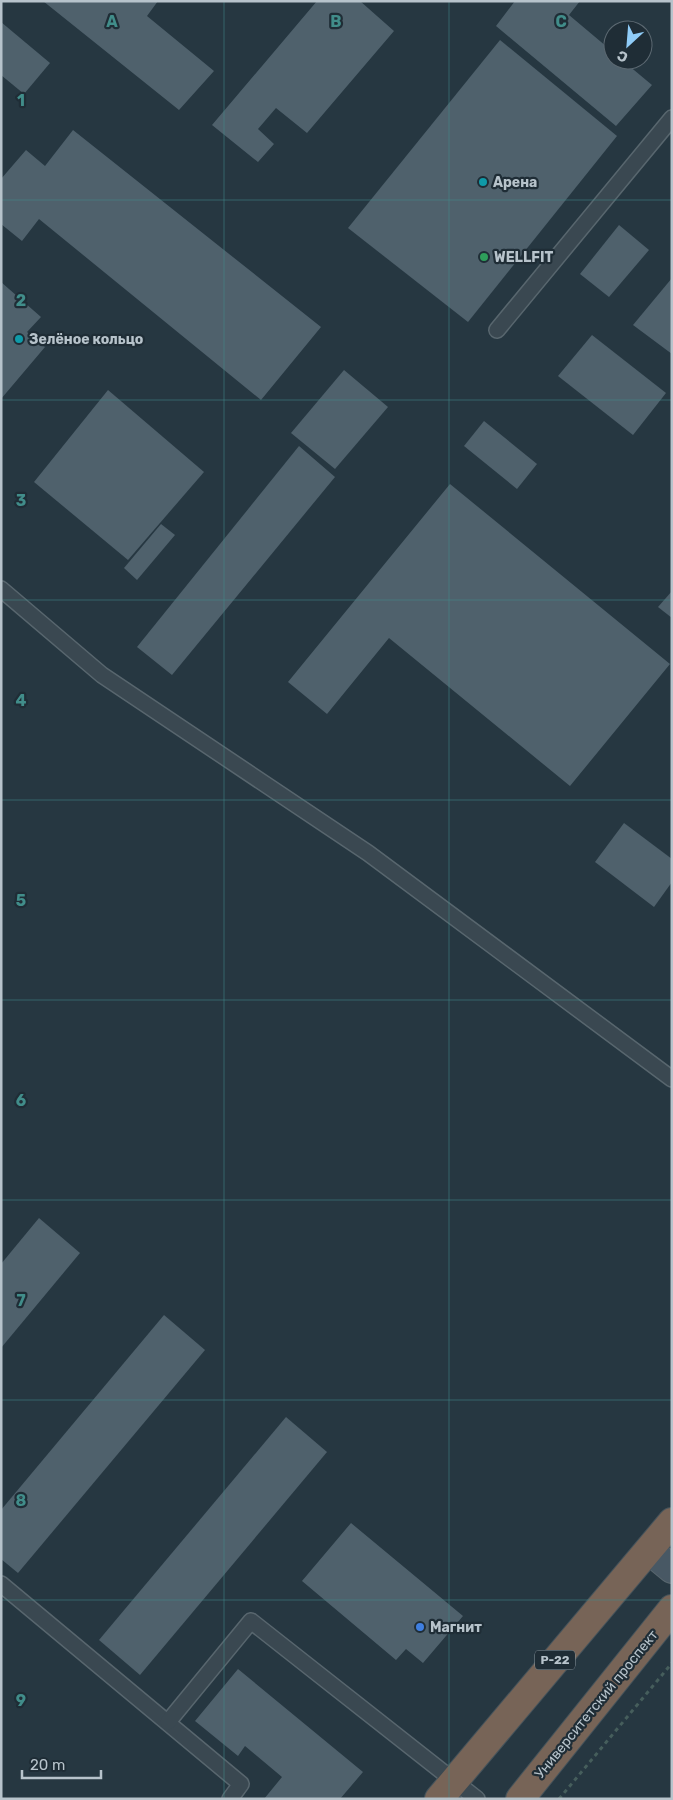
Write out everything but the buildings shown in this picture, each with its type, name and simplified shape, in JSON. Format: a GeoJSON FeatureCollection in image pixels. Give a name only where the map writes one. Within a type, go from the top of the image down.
{"type":"FeatureCollection","features":[{"type":"Feature","properties":{"kind":"highway","name":"Р-22"},"geometry":{"type":"LineString","coordinates":[[446,1790],[672,1522]]}},
{"type":"Feature","properties":{"kind":"highway","name":"Университетский проспект"},"geometry":{"type":"LineString","coordinates":[[520,1799],[672,1609]]}},
{"type":"Feature","properties":{"kind":"main road"},"geometry":{"type":"LineString","coordinates":[[648,1550],[672,1569]]}},
{"type":"Feature","properties":{"kind":"lane"},"geometry":{"type":"LineString","coordinates":[[497,330],[672,118]]}},
{"type":"Feature","properties":{"kind":"lane"},"geometry":{"type":"LineString","coordinates":[[1,589],[102,675],[368,853],[672,1079]]}},
{"type":"Feature","properties":{"kind":"lane"},"geometry":{"type":"LineString","coordinates":[[1,1584],[241,1784],[230,1799]]}},
{"type":"Feature","properties":{"kind":"lane"},"geometry":{"type":"LineString","coordinates":[[168,1722],[252,1621],[446,1790],[476,1799]]}},
{"type":"Feature","properties":{"kind":"path"},"geometry":{"type":"LineString","coordinates":[[559,1799],[672,1663]]}},
{"type":"Feature","properties":{"kind":"place","name":"Арена"},"geometry":{"type":"Point","coordinates":[483,182]}},
{"type":"Feature","properties":{"kind":"place","name":"WELLFIT"},"geometry":{"type":"Point","coordinates":[484,257]}},
{"type":"Feature","properties":{"kind":"place","name":"Зелёное кольцо"},"geometry":{"type":"Point","coordinates":[19,339]}},
{"type":"Feature","properties":{"kind":"place","name":"Магнит"},"geometry":{"type":"Point","coordinates":[420,1627]}}]}
